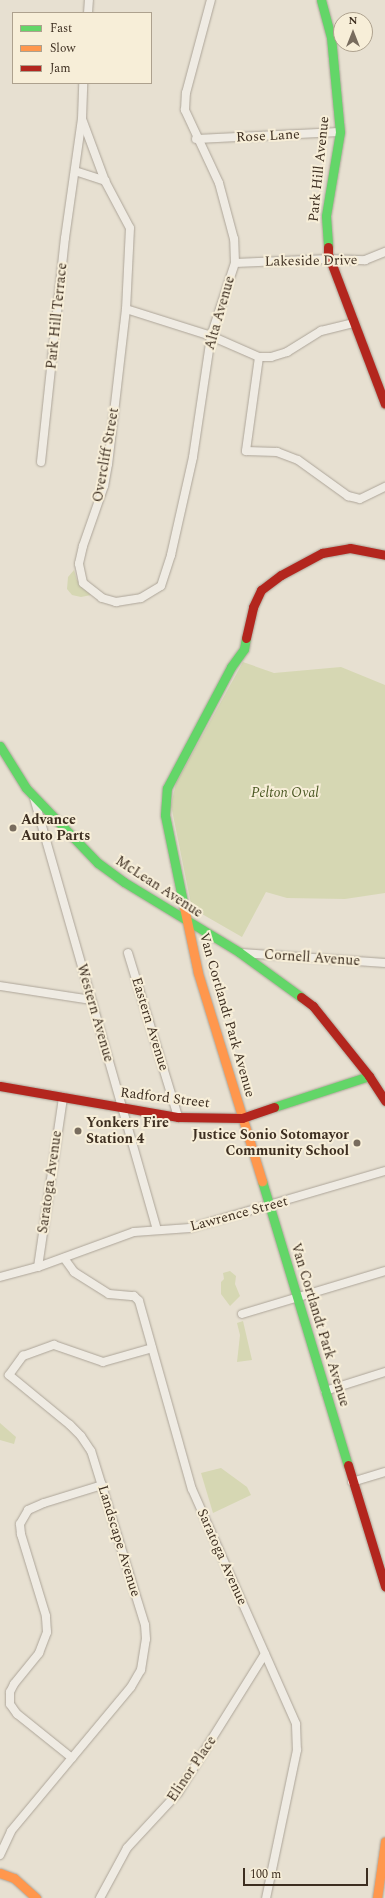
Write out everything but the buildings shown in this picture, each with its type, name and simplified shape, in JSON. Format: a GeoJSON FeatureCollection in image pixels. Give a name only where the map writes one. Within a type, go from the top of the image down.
{"type":"FeatureCollection","features":[{"type":"Feature","properties":{"kind":"street"},"geometry":{"type":"LineString","coordinates":[[88,12],[89,0]]}},
{"type":"Feature","properties":{"kind":"street","name":"Alta Avenue"},"geometry":{"type":"LineString","coordinates":[[95,593],[102,598],[116,602],[141,598],[161,586],[171,555],[193,457],[211,336],[235,263],[234,239],[219,183],[196,139],[185,110],[186,93],[211,0]]}},
{"type":"Feature","properties":{"kind":"street","name":"Park Hill Avenue"},"geometry":{"type":"LineString","coordinates":[[321,0],[331,37],[340,132],[326,216],[329,259],[385,404]]}},
{"type":"Feature","properties":{"kind":"street","name":"Park Hill Terrace"},"geometry":{"type":"LineString","coordinates":[[41,462],[65,238],[82,119],[83,84]]}},
{"type":"Feature","properties":{"kind":"street","name":"Overcliff Street"},"geometry":{"type":"LineString","coordinates":[[82,119],[105,182],[130,228],[126,309],[104,486],[83,546],[79,564],[83,583],[95,593]]}},
{"type":"Feature","properties":{"kind":"street","name":"Rose Lane"},"geometry":{"type":"LineString","coordinates":[[196,139],[340,132]]}},
{"type":"Feature","properties":{"kind":"street"},"geometry":{"type":"LineString","coordinates":[[75,171],[105,182]]}},
{"type":"Feature","properties":{"kind":"street","name":"Lakeside Drive"},"geometry":{"type":"LineString","coordinates":[[235,263],[329,259],[365,260],[385,252]]}},
{"type":"Feature","properties":{"kind":"street"},"geometry":{"type":"LineString","coordinates":[[126,309],[211,336],[259,357],[271,357],[287,352],[321,332],[353,323]]}},
{"type":"Feature","properties":{"kind":"street"},"geometry":{"type":"LineString","coordinates":[[259,357],[246,451],[277,452],[298,460],[348,496],[360,499],[385,487]]}},
{"type":"Feature","properties":{"kind":"street","name":"Van Cortlandt Park Avenue"},"geometry":{"type":"LineString","coordinates":[[385,555],[350,548],[322,553],[281,576],[261,590],[256,597],[244,649],[231,667],[167,788],[165,815],[167,832],[198,973],[270,1206],[296,1298],[326,1391],[352,1482],[382,1569],[385,1586]]}},
{"type":"Feature","properties":{"kind":"street","name":"McLean Avenue"},"geometry":{"type":"LineString","coordinates":[[0,746],[33,796],[98,863],[186,921],[239,952],[313,1006],[369,1076],[385,1101]]}},
{"type":"Feature","properties":{"kind":"street","name":"Western Avenue"},"geometry":{"type":"LineString","coordinates":[[33,796],[157,1230]]}},
{"type":"Feature","properties":{"kind":"street","name":"Cornell Avenue"},"geometry":{"type":"LineString","coordinates":[[239,952],[385,963]]}},
{"type":"Feature","properties":{"kind":"street","name":"Eastern Avenue"},"geometry":{"type":"LineString","coordinates":[[128,953],[178,1117]]}},
{"type":"Feature","properties":{"kind":"street"},"geometry":{"type":"LineString","coordinates":[[0,986],[92,1000]]}},
{"type":"Feature","properties":{"kind":"street","name":"Radford Street"},"geometry":{"type":"LineString","coordinates":[[0,1086],[178,1117],[242,1118],[369,1076]]}},
{"type":"Feature","properties":{"kind":"street","name":"Saratoga Avenue"},"geometry":{"type":"LineString","coordinates":[[38,1267],[63,1097]]}},
{"type":"Feature","properties":{"kind":"street","name":"Lawrence Street"},"geometry":{"type":"LineString","coordinates":[[0,1277],[38,1267],[134,1232],[190,1228],[270,1206],[385,1171]]}},
{"type":"Feature","properties":{"kind":"street","name":"Saratoga Avenue"},"geometry":{"type":"LineString","coordinates":[[64,1258],[74,1272],[109,1294],[134,1296],[139,1301],[192,1489],[296,1724],[298,1737],[266,1898]]}},
{"type":"Feature","properties":{"kind":"street"},"geometry":{"type":"LineString","coordinates":[[242,1314],[385,1271]]}},
{"type":"Feature","properties":{"kind":"street","name":"Landscape Avenue"},"geometry":{"type":"LineString","coordinates":[[0,1855],[11,1831],[131,1687],[141,1670],[145,1656],[145,1625],[91,1451],[81,1436],[9,1375],[23,1356],[54,1345],[103,1362],[152,1348]]}},
{"type":"Feature","properties":{"kind":"street"},"geometry":{"type":"LineString","coordinates":[[326,1391],[385,1372]]}},
{"type":"Feature","properties":{"kind":"street"},"geometry":{"type":"LineString","coordinates":[[352,1482],[385,1472]]}},
{"type":"Feature","properties":{"kind":"street"},"geometry":{"type":"LineString","coordinates":[[72,1758],[17,1714],[10,1704],[12,1688],[39,1653],[47,1632],[46,1616],[21,1534],[20,1524],[28,1510],[44,1503],[102,1485]]}},
{"type":"Feature","properties":{"kind":"street","name":"Elinor Place"},"geometry":{"type":"LineString","coordinates":[[100,1898],[127,1848],[178,1793],[265,1654]]}},
{"type":"Feature","properties":{"kind":"street"},"geometry":{"type":"LineString","coordinates":[[377,1898],[385,1842]]}},
{"type":"Feature","properties":{"kind":"street"},"geometry":{"type":"LineString","coordinates":[[0,1873],[14,1878],[36,1898]]}},
{"type":"Feature","properties":{"kind":"green space"},"geometry":{"type":"Polygon","coordinates":[[[74,570],[77,580],[91,595],[81,597],[72,595],[67,589],[68,577],[74,570]]]}},
{"type":"Feature","properties":{"kind":"green space","name":"Pelton Oval"},"geometry":{"type":"Polygon","coordinates":[[[243,662],[274,673],[341,667],[385,685],[385,893],[345,899],[287,898],[266,892],[242,937],[195,910],[191,904],[171,805],[176,783],[243,662]]]}},
{"type":"Feature","properties":{"kind":"green space"},"geometry":{"type":"Polygon","coordinates":[[[230,1271],[236,1276],[235,1284],[240,1296],[230,1306],[221,1294],[221,1282],[224,1279],[223,1273],[230,1271]]]}},
{"type":"Feature","properties":{"kind":"green space"},"geometry":{"type":"Polygon","coordinates":[[[243,1321],[252,1360],[237,1362],[240,1335],[237,1323],[243,1321]]]}},
{"type":"Feature","properties":{"kind":"green space"},"geometry":{"type":"Polygon","coordinates":[[[0,1423],[16,1437],[14,1444],[0,1440],[0,1423]]]}},
{"type":"Feature","properties":{"kind":"green space"},"geometry":{"type":"Polygon","coordinates":[[[221,1468],[247,1487],[251,1495],[213,1513],[201,1473],[221,1468]]]}},
{"type":"Feature","properties":{"kind":"traffic: fast"},"geometry":{"type":"LineString","coordinates":[[321,0],[331,37],[340,132],[326,216],[328,247]]}},
{"type":"Feature","properties":{"kind":"traffic: fast"},"geometry":{"type":"LineString","coordinates":[[184,907],[165,815],[167,788],[231,667],[244,649],[246,638]]}},
{"type":"Feature","properties":{"kind":"traffic: fast"},"geometry":{"type":"LineString","coordinates":[[0,746],[26,788],[98,863],[124,882],[239,952],[301,997]]}},
{"type":"Feature","properties":{"kind":"traffic: fast"},"geometry":{"type":"LineString","coordinates":[[274,1107],[369,1076]]}},
{"type":"Feature","properties":{"kind":"traffic: fast"},"geometry":{"type":"LineString","coordinates":[[262,1181],[348,1465]]}},
{"type":"Feature","properties":{"kind":"traffic: slow"},"geometry":{"type":"LineString","coordinates":[[184,907],[198,973],[262,1181]]}},
{"type":"Feature","properties":{"kind":"traffic: slow"},"geometry":{"type":"LineString","coordinates":[[377,1898],[385,1842]]}},
{"type":"Feature","properties":{"kind":"traffic: slow"},"geometry":{"type":"LineString","coordinates":[[0,1873],[14,1878],[36,1898]]}},
{"type":"Feature","properties":{"kind":"traffic: jam"},"geometry":{"type":"LineString","coordinates":[[328,247],[328,254],[385,404]]}},
{"type":"Feature","properties":{"kind":"traffic: jam"},"geometry":{"type":"LineString","coordinates":[[246,638],[253,607],[261,590],[281,575],[322,553],[350,548],[385,555]]}},
{"type":"Feature","properties":{"kind":"traffic: jam"},"geometry":{"type":"LineString","coordinates":[[301,997],[313,1006],[369,1076],[385,1101]]}},
{"type":"Feature","properties":{"kind":"traffic: jam"},"geometry":{"type":"LineString","coordinates":[[0,1086],[178,1117],[242,1118],[274,1107]]}},
{"type":"Feature","properties":{"kind":"traffic: jam"},"geometry":{"type":"LineString","coordinates":[[348,1465],[385,1586]]}},
{"type":"Feature","properties":{"kind":"place","name":"Advance Auto Parts"},"geometry":{"type":"Point","coordinates":[13,828]}},
{"type":"Feature","properties":{"kind":"place","name":"Yonkers Fire Station 4"},"geometry":{"type":"Point","coordinates":[78,1131]}},
{"type":"Feature","properties":{"kind":"place","name":"Justice Sonio Sotomayor Community School"},"geometry":{"type":"Point","coordinates":[357,1143]}}]}
